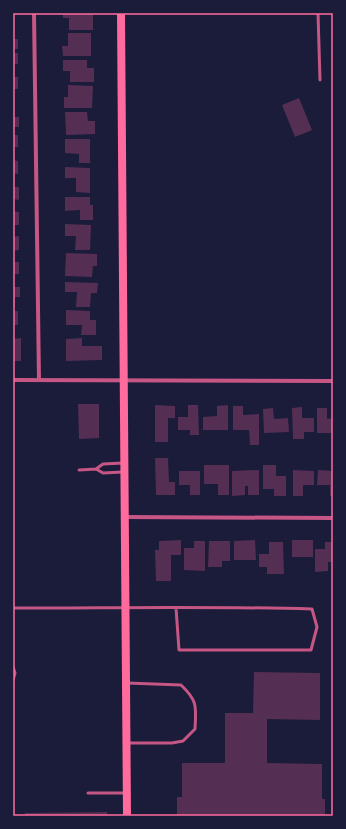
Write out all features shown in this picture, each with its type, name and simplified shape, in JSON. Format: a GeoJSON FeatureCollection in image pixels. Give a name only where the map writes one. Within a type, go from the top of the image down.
{"type":"FeatureCollection","features":[{"type":"Feature","properties":{"kind":"main road"},"geometry":{"type":"LineString","coordinates":[[121,13],[123,472],[127,816]]}},
{"type":"Feature","properties":{"kind":"street"},"geometry":{"type":"LineString","coordinates":[[34,13],[39,380]]}},
{"type":"Feature","properties":{"kind":"street"},"geometry":{"type":"LineString","coordinates":[[13,380],[333,381]]}},
{"type":"Feature","properties":{"kind":"street"},"geometry":{"type":"LineString","coordinates":[[124,517],[333,518]]}},
{"type":"Feature","properties":{"kind":"lane"},"geometry":{"type":"LineString","coordinates":[[318,13],[320,80]]}},
{"type":"Feature","properties":{"kind":"lane"},"geometry":{"type":"LineString","coordinates":[[79,470],[96,469],[103,464],[123,463]]}},
{"type":"Feature","properties":{"kind":"lane"},"geometry":{"type":"LineString","coordinates":[[96,469],[103,473],[123,472]]}},
{"type":"Feature","properties":{"kind":"lane"},"geometry":{"type":"LineString","coordinates":[[13,608],[244,607],[312,609],[317,627],[311,650],[179,650],[176,608]]}},
{"type":"Feature","properties":{"kind":"lane"},"geometry":{"type":"LineString","coordinates":[[13,667],[15,673],[13,680]]}},
{"type":"Feature","properties":{"kind":"lane"},"geometry":{"type":"LineString","coordinates":[[126,683],[181,684],[191,694],[196,708],[195,729],[183,741],[172,743],[126,743]]}},
{"type":"Feature","properties":{"kind":"lane"},"geometry":{"type":"LineString","coordinates":[[88,793],[126,793]]}},
{"type":"Feature","properties":{"kind":"building"},"geometry":{"type":"Polygon","coordinates":[[[63,13],[93,13],[93,30],[69,30],[69,18],[63,18],[63,13]]]}},
{"type":"Feature","properties":{"kind":"building"},"geometry":{"type":"Polygon","coordinates":[[[68,33],[91,33],[91,56],[63,56],[62,46],[68,46],[68,33]]]}},
{"type":"Feature","properties":{"kind":"building"},"geometry":{"type":"Polygon","coordinates":[[[13,39],[18,39],[18,49],[13,49],[13,39]]]}},
{"type":"Feature","properties":{"kind":"building"},"geometry":{"type":"Polygon","coordinates":[[[13,53],[18,53],[18,64],[13,64],[13,53]]]}},
{"type":"Feature","properties":{"kind":"building"},"geometry":{"type":"Polygon","coordinates":[[[63,60],[87,60],[87,68],[94,68],[94,82],[70,82],[70,71],[63,71],[63,60]]]}},
{"type":"Feature","properties":{"kind":"building"},"geometry":{"type":"Polygon","coordinates":[[[13,77],[18,77],[18,89],[13,89],[13,77]]]}},
{"type":"Feature","properties":{"kind":"building"},"geometry":{"type":"Polygon","coordinates":[[[68,85],[93,86],[92,108],[64,108],[64,97],[68,97],[68,85]]]}},
{"type":"Feature","properties":{"kind":"building"},"geometry":{"type":"Polygon","coordinates":[[[299,98],[312,130],[295,137],[282,105],[299,98]]]}},
{"type":"Feature","properties":{"kind":"building"},"geometry":{"type":"Polygon","coordinates":[[[65,112],[87,112],[88,121],[95,121],[95,134],[66,135],[65,112]]]}},
{"type":"Feature","properties":{"kind":"building"},"geometry":{"type":"Polygon","coordinates":[[[13,117],[19,117],[19,127],[13,127],[13,117]]]}},
{"type":"Feature","properties":{"kind":"building"},"geometry":{"type":"Polygon","coordinates":[[[13,135],[18,135],[18,147],[13,147],[13,135]]]}},
{"type":"Feature","properties":{"kind":"building"},"geometry":{"type":"Polygon","coordinates":[[[65,139],[90,139],[90,163],[79,163],[79,154],[65,153],[65,139]]]}},
{"type":"Feature","properties":{"kind":"building"},"geometry":{"type":"Polygon","coordinates":[[[13,160],[18,161],[18,174],[13,173],[13,160]]]}},
{"type":"Feature","properties":{"kind":"building"},"geometry":{"type":"Polygon","coordinates":[[[65,167],[90,168],[90,193],[76,192],[76,178],[65,178],[65,167]]]}},
{"type":"Feature","properties":{"kind":"building"},"geometry":{"type":"Polygon","coordinates":[[[13,187],[19,187],[19,200],[13,199],[13,187]]]}},
{"type":"Feature","properties":{"kind":"building"},"geometry":{"type":"Polygon","coordinates":[[[65,197],[90,197],[90,205],[93,205],[93,220],[80,220],[80,210],[65,211],[65,197]]]}},
{"type":"Feature","properties":{"kind":"building"},"geometry":{"type":"Polygon","coordinates":[[[13,211],[19,212],[19,225],[13,225],[13,211]]]}},
{"type":"Feature","properties":{"kind":"building"},"geometry":{"type":"Polygon","coordinates":[[[65,224],[91,225],[90,250],[75,250],[76,236],[65,236],[65,224]]]}},
{"type":"Feature","properties":{"kind":"building"},"geometry":{"type":"Polygon","coordinates":[[[19,236],[19,250],[13,251],[13,237],[19,236]]]}},
{"type":"Feature","properties":{"kind":"building"},"geometry":{"type":"Polygon","coordinates":[[[66,253],[97,254],[97,266],[93,266],[92,277],[65,276],[66,253]]]}},
{"type":"Feature","properties":{"kind":"building"},"geometry":{"type":"Polygon","coordinates":[[[13,262],[19,262],[19,274],[13,274],[13,262]]]}},
{"type":"Feature","properties":{"kind":"building"},"geometry":{"type":"Polygon","coordinates":[[[65,282],[98,283],[97,293],[91,293],[90,307],[76,307],[77,292],[65,292],[65,282]]]}},
{"type":"Feature","properties":{"kind":"building"},"geometry":{"type":"Polygon","coordinates":[[[13,287],[20,287],[20,297],[15,297],[15,307],[13,307],[13,287]]]}},
{"type":"Feature","properties":{"kind":"building"},"geometry":{"type":"Polygon","coordinates":[[[66,310],[90,311],[90,320],[96,320],[96,335],[81,335],[82,325],[66,325],[66,310]]]}},
{"type":"Feature","properties":{"kind":"building"},"geometry":{"type":"Polygon","coordinates":[[[13,311],[18,311],[18,325],[13,325],[13,311]]]}},
{"type":"Feature","properties":{"kind":"building"},"geometry":{"type":"Polygon","coordinates":[[[21,338],[21,361],[13,361],[13,339],[21,338]]]}},
{"type":"Feature","properties":{"kind":"building"},"geometry":{"type":"Polygon","coordinates":[[[82,338],[82,346],[102,346],[102,360],[66,361],[66,339],[82,338]]]}},
{"type":"Feature","properties":{"kind":"building"},"geometry":{"type":"Polygon","coordinates":[[[78,404],[99,404],[99,438],[79,439],[78,404]]]}},
{"type":"Feature","properties":{"kind":"building"},"geometry":{"type":"Polygon","coordinates":[[[155,405],[175,406],[175,418],[168,418],[168,442],[155,442],[155,405]]]}},
{"type":"Feature","properties":{"kind":"building"},"geometry":{"type":"Polygon","coordinates":[[[188,405],[198,405],[199,435],[190,435],[190,430],[178,430],[178,417],[188,417],[188,405]]]}},
{"type":"Feature","properties":{"kind":"building"},"geometry":{"type":"Polygon","coordinates":[[[228,405],[228,430],[203,430],[203,417],[217,416],[217,406],[228,405]]]}},
{"type":"Feature","properties":{"kind":"building"},"geometry":{"type":"Polygon","coordinates":[[[233,406],[243,406],[243,415],[259,414],[259,445],[250,445],[249,430],[233,430],[233,406]]]}},
{"type":"Feature","properties":{"kind":"building"},"geometry":{"type":"Polygon","coordinates":[[[302,407],[302,418],[314,418],[314,432],[304,432],[304,439],[293,439],[292,408],[302,407]]]}},
{"type":"Feature","properties":{"kind":"building"},"geometry":{"type":"Polygon","coordinates":[[[273,408],[274,419],[288,418],[289,432],[264,433],[263,409],[273,408]]]}},
{"type":"Feature","properties":{"kind":"building"},"geometry":{"type":"Polygon","coordinates":[[[317,408],[327,408],[327,419],[333,418],[333,433],[317,433],[317,408]]]}},
{"type":"Feature","properties":{"kind":"building"},"geometry":{"type":"Polygon","coordinates":[[[155,458],[168,458],[169,482],[175,482],[175,495],[156,495],[155,458]]]}},
{"type":"Feature","properties":{"kind":"building"},"geometry":{"type":"Polygon","coordinates":[[[204,465],[229,465],[229,495],[218,495],[218,484],[204,484],[204,465]]]}},
{"type":"Feature","properties":{"kind":"building"},"geometry":{"type":"Polygon","coordinates":[[[263,465],[276,465],[276,476],[286,476],[286,496],[274,496],[274,489],[263,489],[263,465]]]}},
{"type":"Feature","properties":{"kind":"building"},"geometry":{"type":"Polygon","coordinates":[[[259,470],[259,495],[248,495],[248,486],[245,486],[245,495],[232,496],[232,471],[259,470]]]}},
{"type":"Feature","properties":{"kind":"building"},"geometry":{"type":"Polygon","coordinates":[[[293,470],[314,471],[314,485],[303,485],[303,496],[293,496],[293,470]]]}},
{"type":"Feature","properties":{"kind":"building"},"geometry":{"type":"Polygon","coordinates":[[[318,470],[333,471],[333,496],[330,496],[330,485],[317,485],[318,470]]]}},
{"type":"Feature","properties":{"kind":"building"},"geometry":{"type":"Polygon","coordinates":[[[179,471],[200,471],[200,495],[190,495],[190,485],[179,485],[179,471]]]}},
{"type":"Feature","properties":{"kind":"building"},"geometry":{"type":"Polygon","coordinates":[[[181,540],[181,555],[171,555],[171,581],[156,581],[155,550],[159,550],[159,541],[181,540]]]}},
{"type":"Feature","properties":{"kind":"building"},"geometry":{"type":"Polygon","coordinates":[[[255,540],[256,560],[234,560],[234,541],[255,540]]]}},
{"type":"Feature","properties":{"kind":"building"},"geometry":{"type":"Polygon","coordinates":[[[292,540],[313,540],[313,557],[292,557],[292,540]]]}},
{"type":"Feature","properties":{"kind":"building"},"geometry":{"type":"Polygon","coordinates":[[[194,541],[205,541],[205,571],[184,570],[184,548],[194,548],[194,541]]]}},
{"type":"Feature","properties":{"kind":"building"},"geometry":{"type":"Polygon","coordinates":[[[209,541],[230,541],[230,561],[222,561],[222,567],[208,567],[209,541]]]}},
{"type":"Feature","properties":{"kind":"building"},"geometry":{"type":"Polygon","coordinates":[[[269,542],[283,542],[284,574],[267,574],[267,567],[259,567],[259,554],[269,554],[269,542]]]}},
{"type":"Feature","properties":{"kind":"building"},"geometry":{"type":"Polygon","coordinates":[[[325,542],[333,542],[333,562],[328,562],[328,571],[315,572],[315,549],[325,549],[325,542]]]}},
{"type":"Feature","properties":{"kind":"building"},"geometry":{"type":"Polygon","coordinates":[[[254,672],[320,673],[320,720],[267,719],[267,763],[322,764],[322,799],[325,799],[325,816],[177,816],[177,797],[182,797],[182,763],[225,763],[225,713],[253,713],[254,672]]]}},
{"type":"Feature","properties":{"kind":"building"},"geometry":{"type":"Polygon","coordinates":[[[107,812],[107,816],[25,816],[25,813],[107,812]]]}}]}
